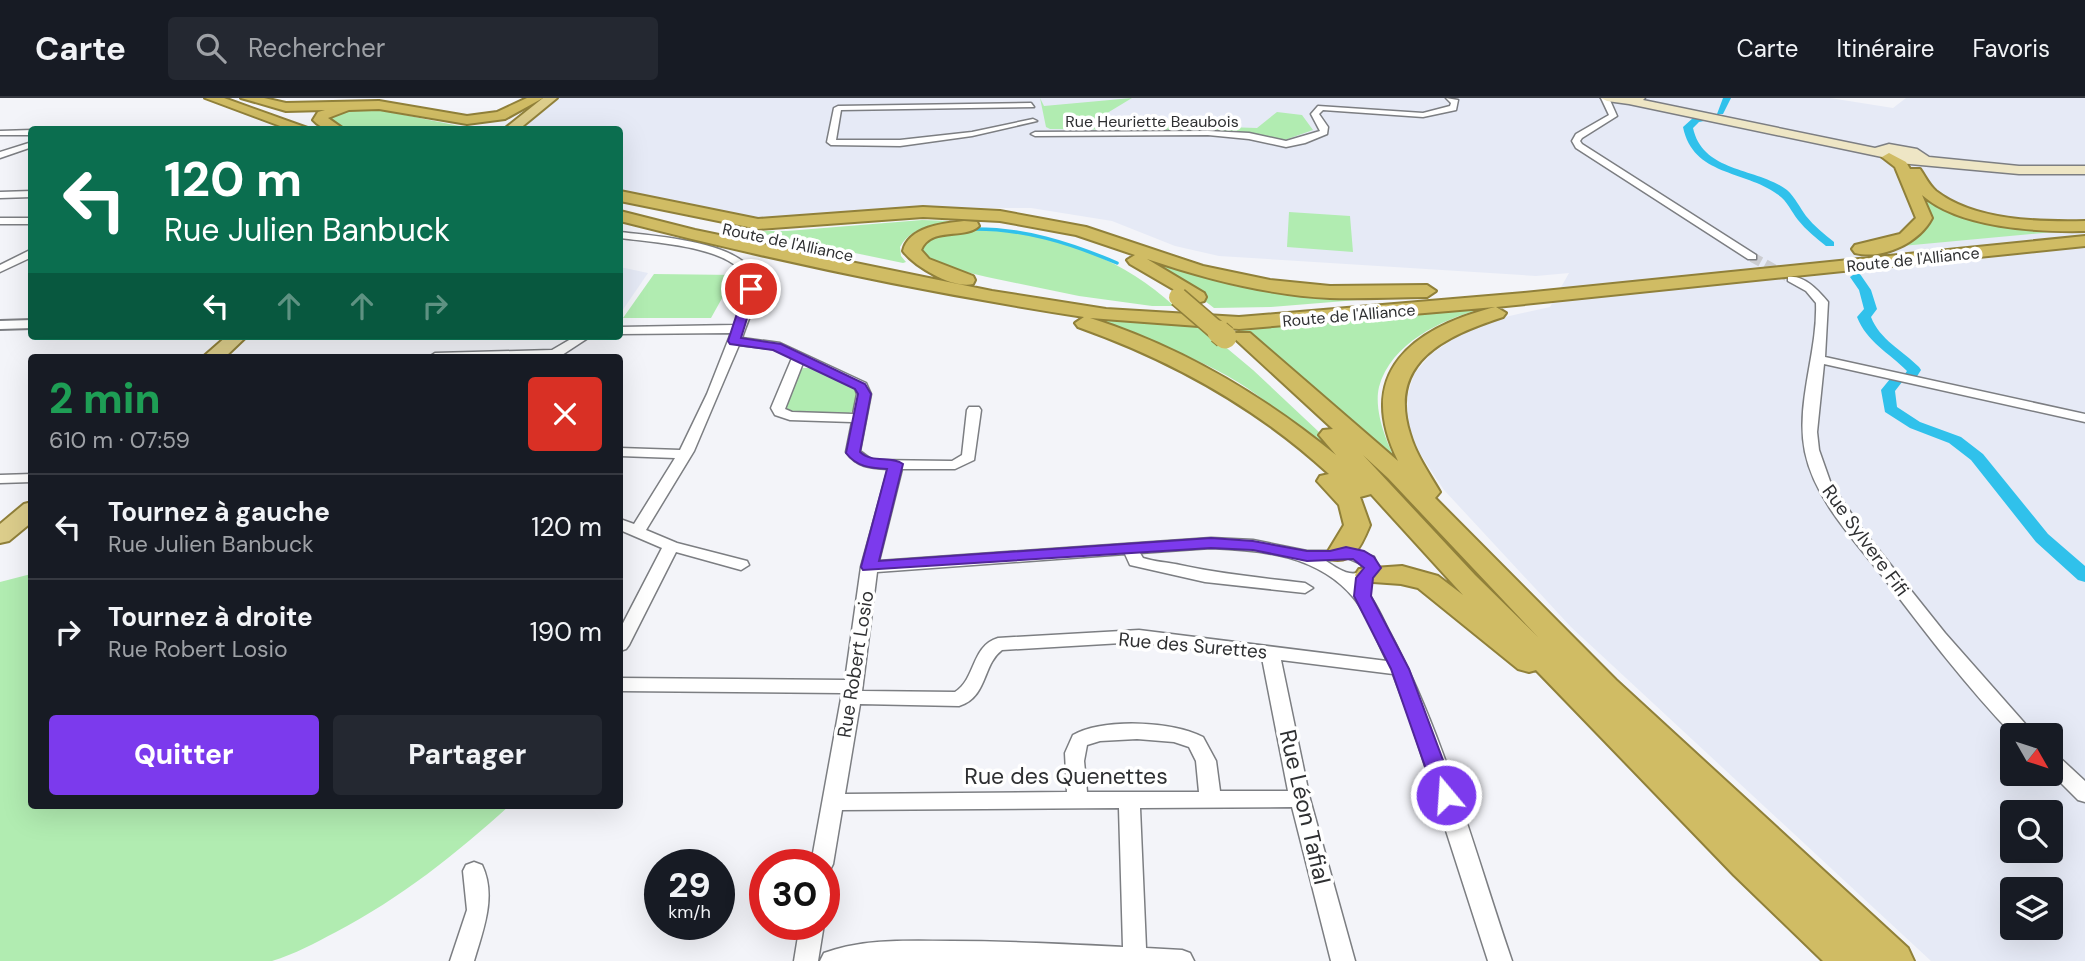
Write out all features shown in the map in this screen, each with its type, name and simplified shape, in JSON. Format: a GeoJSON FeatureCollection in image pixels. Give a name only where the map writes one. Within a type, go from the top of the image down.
{"type":"FeatureCollection","features":[{"type":"Feature","properties":{"kind":"highway"},"geometry":{"type":"LineString","coordinates":[[211,98],[294,126]]}},
{"type":"Feature","properties":{"kind":"highway"},"geometry":{"type":"LineString","coordinates":[[233,98],[323,126]]}},
{"type":"Feature","properties":{"kind":"highway"},"geometry":{"type":"LineString","coordinates":[[247,98],[286,107],[379,104],[467,120],[500,116],[539,98]]}},
{"type":"Feature","properties":{"kind":"highway"},"geometry":{"type":"LineString","coordinates":[[330,126],[321,117],[338,110],[363,107],[462,126]]}},
{"type":"Feature","properties":{"kind":"highway"},"geometry":{"type":"LineString","coordinates":[[1793,270],[1880,247],[1909,236],[1920,226],[1923,213],[1911,183],[1902,165],[1886,153]]}},
{"type":"Feature","properties":{"kind":"highway"},"geometry":{"type":"LineString","coordinates":[[1918,158],[1914,170],[1927,191],[1957,207],[2025,223],[2085,226]]}},
{"type":"Feature","properties":{"kind":"highway"},"geometry":{"type":"LineString","coordinates":[[623,197],[749,223],[789,223],[891,214],[974,214],[1054,225],[1225,277],[1289,289],[1407,293],[1600,277],[1660,280]]}},
{"type":"Feature","properties":{"kind":"highway","name":"Route de l'Alliance"},"geometry":{"type":"LineString","coordinates":[[623,206],[966,280],[1114,306],[1229,311],[1360,304],[1793,270],[2085,232]]}},
{"type":"Feature","properties":{"kind":"highway"},"geometry":{"type":"LineString","coordinates":[[672,217],[775,229],[925,218],[1013,223],[1057,231],[1133,259],[1187,297]]}},
{"type":"Feature","properties":{"kind":"highway","name":"Route de l'Alliance"},"geometry":{"type":"LineString","coordinates":[[623,220],[992,298],[1106,315],[1239,323],[1306,319],[1660,280],[2085,241]]}},
{"type":"Feature","properties":{"kind":"highway"},"geometry":{"type":"LineString","coordinates":[[966,280],[923,263],[912,251],[913,246],[936,231],[966,226],[1044,233],[1120,259],[1187,297]]}},
{"type":"Feature","properties":{"kind":"highway"},"geometry":{"type":"LineString","coordinates":[[1110,241],[1158,268],[1234,337],[1327,409],[1437,512],[1514,597],[1605,688],[1894,961]]}},
{"type":"Feature","properties":{"kind":"highway"},"geometry":{"type":"LineString","coordinates":[[1437,512],[1398,434],[1393,414],[1396,379],[1411,357],[1437,335],[1474,319],[1519,307],[1634,293],[1660,280]]}},
{"type":"Feature","properties":{"kind":"highway"},"geometry":{"type":"LineString","coordinates":[[915,283],[1061,324],[1143,352],[1202,381],[1252,412],[1297,447],[1351,503],[1357,525],[1350,541],[1334,563]]}},
{"type":"Feature","properties":{"kind":"highway"},"geometry":{"type":"LineString","coordinates":[[992,298],[1120,335],[1175,358],[1236,390],[1314,446],[1408,533],[1566,691],[1659,776]]}},
{"type":"Feature","properties":{"kind":"highway"},"geometry":{"type":"LineString","coordinates":[[1234,337],[1338,442],[1465,581],[1747,864],[1850,961]]}},
{"type":"Feature","properties":{"kind":"highway"},"geometry":{"type":"LineString","coordinates":[[1365,583],[1402,575],[1428,582],[1566,691]]}},
{"type":"Feature","properties":{"kind":"main road"},"geometry":{"type":"LineString","coordinates":[[505,126],[539,98]]}},
{"type":"Feature","properties":{"kind":"main road"},"geometry":{"type":"LineString","coordinates":[[514,126],[551,98]]}},
{"type":"Feature","properties":{"kind":"main road"},"geometry":{"type":"LineString","coordinates":[[1623,100],[1918,158],[2007,169],[2085,170]]}},
{"type":"Feature","properties":{"kind":"main road"},"geometry":{"type":"LineString","coordinates":[[1918,158],[1999,164],[2085,163]]}},
{"type":"Feature","properties":{"kind":"main road"},"geometry":{"type":"LineString","coordinates":[[217,354],[233,340]]}},
{"type":"Feature","properties":{"kind":"main road"},"geometry":{"type":"LineString","coordinates":[[0,536],[28,512]]}},
{"type":"Feature","properties":{"kind":"street","name":"Rue Heuriette Beaubois"},"geometry":{"type":"LineString","coordinates":[[1035,134],[1208,133],[1250,136],[1291,144],[1324,132],[1315,111],[1334,107],[1431,114],[1453,108],[1455,102],[1450,98]]}},
{"type":"Feature","properties":{"kind":"street"},"geometry":{"type":"LineString","coordinates":[[1623,100],[1613,116],[1576,139],[1579,146],[1752,257]]}},
{"type":"Feature","properties":{"kind":"street"},"geometry":{"type":"LineString","coordinates":[[1033,121],[921,141],[875,144],[831,142],[838,108],[1030,101],[1039,147]]}},
{"type":"Feature","properties":{"kind":"street"},"geometry":{"type":"LineString","coordinates":[[0,133],[28,132]]}},
{"type":"Feature","properties":{"kind":"street"},"geometry":{"type":"LineString","coordinates":[[0,155],[28,145]]}},
{"type":"Feature","properties":{"kind":"street"},"geometry":{"type":"LineString","coordinates":[[0,195],[28,194]]}},
{"type":"Feature","properties":{"kind":"street"},"geometry":{"type":"LineString","coordinates":[[0,221],[28,221]]}},
{"type":"Feature","properties":{"kind":"street"},"geometry":{"type":"LineString","coordinates":[[623,236],[713,251],[744,267],[750,276],[751,289],[710,403],[657,505],[637,532]]}},
{"type":"Feature","properties":{"kind":"street"},"geometry":{"type":"LineString","coordinates":[[0,269],[28,254]]}},
{"type":"Feature","properties":{"kind":"street","name":"Rue Sylvere Fifi"},"geometry":{"type":"LineString","coordinates":[[1793,270],[1822,302],[1819,359],[1809,432],[1812,454],[1824,481],[1845,517],[1909,599],[2015,723]]}},
{"type":"Feature","properties":{"kind":"street"},"geometry":{"type":"LineString","coordinates":[[0,325],[28,324]]}},
{"type":"Feature","properties":{"kind":"street"},"geometry":{"type":"LineString","coordinates":[[623,330],[736,335],[776,346],[861,386],[864,394],[853,453],[870,464],[955,465],[964,461],[969,457],[974,410]]}},
{"type":"Feature","properties":{"kind":"street"},"geometry":{"type":"LineString","coordinates":[[555,354],[578,340]]}},
{"type":"Feature","properties":{"kind":"street"},"geometry":{"type":"LineString","coordinates":[[799,356],[778,408],[780,412],[790,416],[860,418]]}},
{"type":"Feature","properties":{"kind":"street"},"geometry":{"type":"LineString","coordinates":[[1819,359],[2085,418]]}},
{"type":"Feature","properties":{"kind":"street"},"geometry":{"type":"LineString","coordinates":[[623,452],[684,454]]}},
{"type":"Feature","properties":{"kind":"street","name":"Rue Robert Losio"},"geometry":{"type":"LineString","coordinates":[[824,849],[852,692],[869,567],[896,464]]}},
{"type":"Feature","properties":{"kind":"street"},"geometry":{"type":"LineString","coordinates":[[0,479],[28,478]]}},
{"type":"Feature","properties":{"kind":"street"},"geometry":{"type":"LineString","coordinates":[[623,525],[671,546],[741,565]]}},
{"type":"Feature","properties":{"kind":"street"},"geometry":{"type":"LineString","coordinates":[[869,567],[1130,548],[1232,544],[1334,563],[1365,583],[1424,732],[1500,961]]}},
{"type":"Feature","properties":{"kind":"street"},"geometry":{"type":"LineString","coordinates":[[623,639],[671,546]]}},
{"type":"Feature","properties":{"kind":"street"},"geometry":{"type":"LineString","coordinates":[[1130,548],[1136,561],[1154,567],[1177,569],[1205,577],[1305,588]]}},
{"type":"Feature","properties":{"kind":"street"},"geometry":{"type":"LineString","coordinates":[[1334,563],[1352,553],[1368,561],[1372,568],[1365,583]]}},
{"type":"Feature","properties":{"kind":"street","name":"Rue des Surettes"},"geometry":{"type":"LineString","coordinates":[[623,685],[852,692],[959,699],[973,689],[985,652],[998,643],[1139,636],[1400,669]]}},
{"type":"Feature","properties":{"kind":"street","name":"Rue Léon Tafial"},"geometry":{"type":"LineString","coordinates":[[1270,651],[1300,799],[1343,961]]}},
{"type":"Feature","properties":{"kind":"street"},"geometry":{"type":"LineString","coordinates":[[1078,799],[1075,774],[1077,746],[1088,734],[1117,733],[1170,734],[1187,736],[1197,742],[1204,755],[1210,799]]}},
{"type":"Feature","properties":{"kind":"street"},"geometry":{"type":"LineString","coordinates":[[2063,773],[2085,794]]}},
{"type":"Feature","properties":{"kind":"street","name":"Rue des Quenettes"},"geometry":{"type":"LineString","coordinates":[[832,802],[1300,799]]}},
{"type":"Feature","properties":{"kind":"street"},"geometry":{"type":"LineString","coordinates":[[1129,800],[1135,957]]}},
{"type":"Feature","properties":{"kind":"street"},"geometry":{"type":"LineString","coordinates":[[461,961],[478,910],[474,871]]}},
{"type":"Feature","properties":{"kind":"street"},"geometry":{"type":"LineString","coordinates":[[806,961],[809,940]]}},
{"type":"Feature","properties":{"kind":"street"},"geometry":{"type":"LineString","coordinates":[[832,961],[878,951],[1025,952],[1182,961]]}},
{"type":"Feature","properties":{"kind":"shaded area"},"geometry":{"type":"Polygon","coordinates":[[[555,98],[1830,98],[1893,108],[1906,98],[2085,98],[2085,961],[1931,961],[1571,627],[1444,490],[1415,446],[1407,418],[1408,394],[1414,374],[1431,354],[1465,331],[1505,317],[1550,307],[1569,273],[1536,276],[1219,256],[1175,246],[1112,221],[1031,208],[898,208],[768,220],[680,207],[623,192],[623,126],[526,126],[555,98]]]}},
{"type":"Feature","properties":{"kind":"shaded area"},"geometry":{"type":"Polygon","coordinates":[[[623,268],[648,273],[623,310],[623,268]]]}},
{"type":"Feature","properties":{"kind":"green space"},"geometry":{"type":"Polygon","coordinates":[[[1040,98],[1044,106],[1132,98],[1099,118],[1132,124],[1257,128],[1277,112],[1302,115],[1313,130],[1282,141],[1250,133],[1212,131],[1050,129],[1046,127],[1040,98]]]}},
{"type":"Feature","properties":{"kind":"green space"},"geometry":{"type":"Polygon","coordinates":[[[352,108],[375,109],[459,126],[339,126],[324,116],[352,108]]]}},
{"type":"Feature","properties":{"kind":"green space"},"geometry":{"type":"Polygon","coordinates":[[[1922,193],[1950,208],[2064,231],[1902,246],[1929,225],[1931,216],[1922,193]]]}},
{"type":"Feature","properties":{"kind":"green space"},"geometry":{"type":"Polygon","coordinates":[[[1289,212],[1350,216],[1353,252],[1287,247],[1289,212]]]}},
{"type":"Feature","properties":{"kind":"green space"},"geometry":{"type":"Polygon","coordinates":[[[922,220],[978,222],[935,225],[914,232],[900,247],[901,256],[906,262],[903,263],[749,231],[787,231],[922,220]]]}},
{"type":"Feature","properties":{"kind":"green space"},"geometry":{"type":"Polygon","coordinates":[[[975,228],[1030,235],[1082,250],[1130,273],[1174,306],[1152,306],[1079,296],[987,277],[932,264],[916,247],[924,239],[975,228]]]}},
{"type":"Feature","properties":{"kind":"green space"},"geometry":{"type":"Polygon","coordinates":[[[1153,261],[1235,286],[1270,291],[1382,298],[1271,307],[1214,308],[1153,261]]]}},
{"type":"Feature","properties":{"kind":"green space"},"geometry":{"type":"Polygon","coordinates":[[[654,274],[735,275],[711,318],[623,318],[654,274]]]}},
{"type":"Feature","properties":{"kind":"green space"},"geometry":{"type":"Polygon","coordinates":[[[1477,306],[1481,309],[1434,327],[1420,336],[1394,358],[1385,371],[1379,387],[1378,408],[1387,441],[1400,469],[1237,327],[1354,320],[1477,306]]]}},
{"type":"Feature","properties":{"kind":"green space"},"geometry":{"type":"Polygon","coordinates":[[[1081,317],[1170,325],[1198,324],[1253,370],[1319,432],[1381,505],[1289,421],[1238,382],[1172,350],[1081,317]]]}},
{"type":"Feature","properties":{"kind":"green space"},"geometry":{"type":"Polygon","coordinates":[[[803,368],[813,368],[854,385],[858,389],[855,410],[847,414],[792,413],[784,410],[796,372],[803,368]]]}},
{"type":"Feature","properties":{"kind":"green space"},"geometry":{"type":"Polygon","coordinates":[[[28,575],[28,809],[505,809],[448,858],[383,905],[313,944],[272,961],[0,961],[0,582],[28,575]]]}},
{"type":"Feature","properties":{"kind":"waterway"},"geometry":{"type":"LineString","coordinates":[[1720,112],[1727,98]]}},
{"type":"Feature","properties":{"kind":"waterway"},"geometry":{"type":"LineString","coordinates":[[1706,118],[1696,120],[1688,127],[1691,141],[1699,152],[1725,168],[1782,192],[1805,222],[1830,244]]}},
{"type":"Feature","properties":{"kind":"waterway"},"geometry":{"type":"LineString","coordinates":[[971,229],[1009,231],[1046,238],[1117,263]]}},
{"type":"Feature","properties":{"kind":"waterway"},"geometry":{"type":"LineString","coordinates":[[1856,277],[1865,290],[1871,309],[1864,317],[1868,326],[1879,340],[1914,370],[1911,375]]}},
{"type":"Feature","properties":{"kind":"waterway"},"geometry":{"type":"LineString","coordinates":[[1895,382],[1888,390],[1890,409],[1915,425],[1955,440],[1977,457],[2042,538],[2085,576]]}},
{"type":"Feature","properties":{"kind":"tunnel"},"geometry":{"type":"LineString","coordinates":[[1752,257],[1792,279]]}},
{"type":"Feature","properties":{"kind":"route"},"geometry":{"type":"LineString","coordinates":[[751,289],[734,341],[776,346],[861,386],[864,394],[853,453],[870,464],[896,464],[890,496],[869,567],[1211,543],[1253,545],[1307,556],[1330,556],[1346,552],[1364,557],[1371,564],[1372,572],[1365,578],[1363,596],[1400,669],[1446,795]]}}]}
